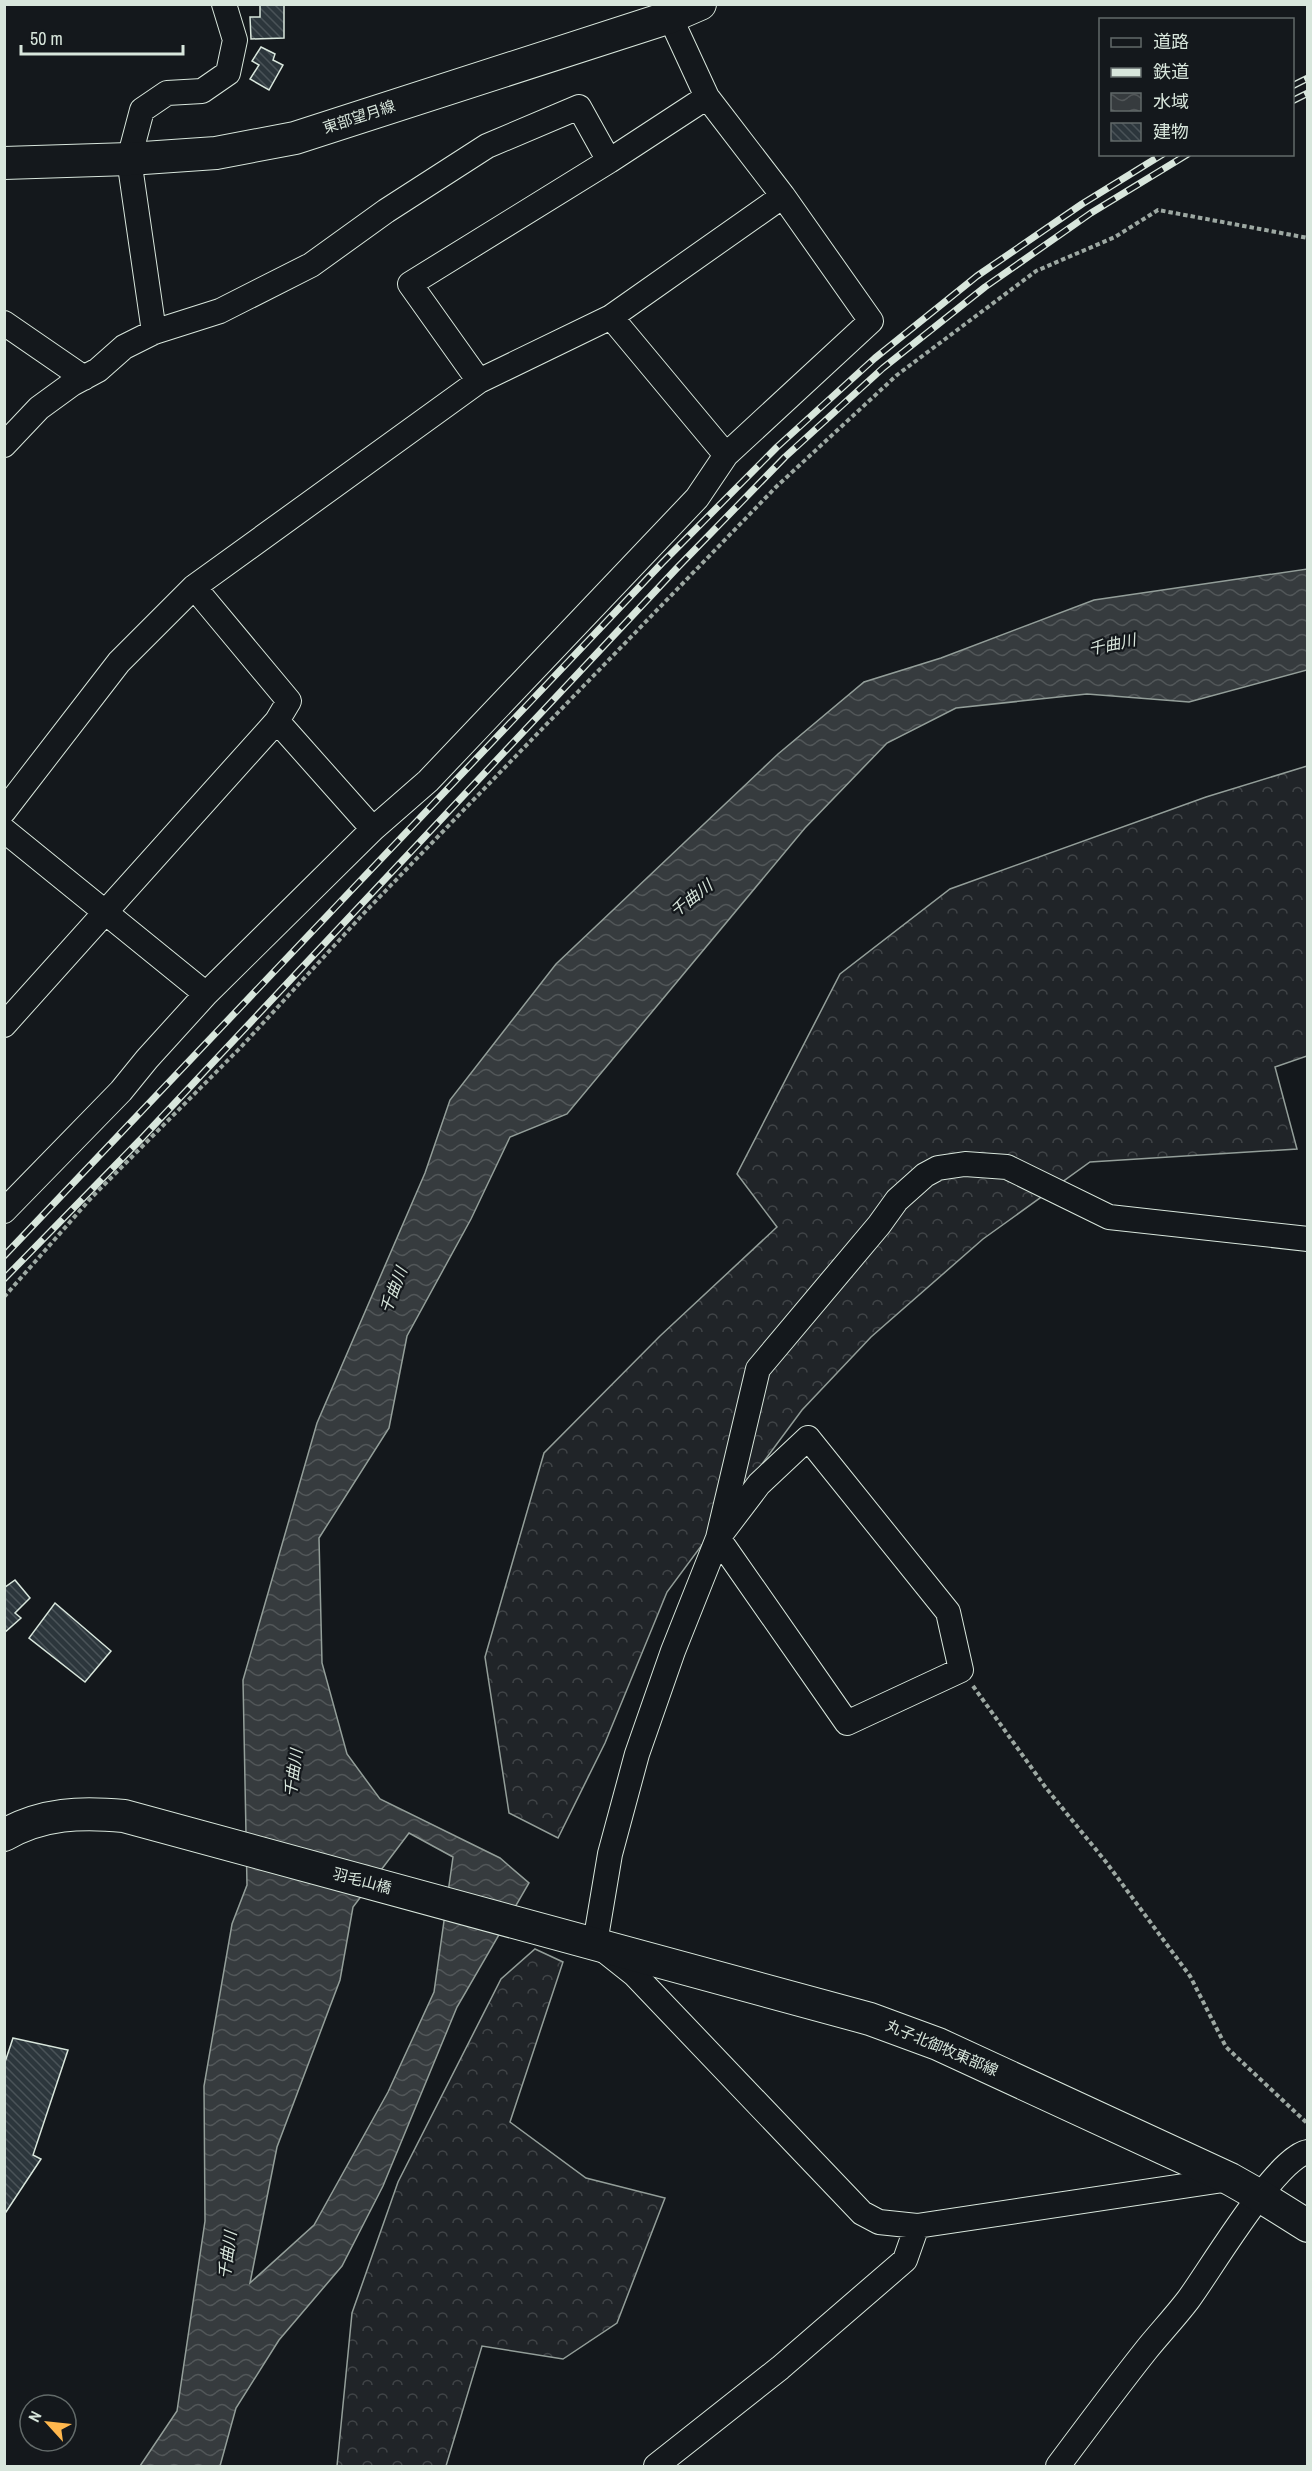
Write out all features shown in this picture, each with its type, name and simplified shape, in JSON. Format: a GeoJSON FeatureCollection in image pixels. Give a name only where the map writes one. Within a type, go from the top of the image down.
{"type":"FeatureCollection","features":[{"type":"Feature","properties":{"kind":"main road","name":"東部望月線"},"geometry":{"type":"LineString","coordinates":[[4,163],[129,159],[216,153],[295,138],[690,8]]}},
{"type":"Feature","properties":{"kind":"main road","name":"羽毛山橋"},"geometry":{"type":"LineString","coordinates":[[9,1825],[49,1817],[87,1813],[124,1816],[552,1933]]}},
{"type":"Feature","properties":{"kind":"main road","name":"丸子北御牧東部線"},"geometry":{"type":"LineString","coordinates":[[552,1933],[595,1942],[870,2019],[938,2044],[1230,2179],[1308,2226]]}},
{"type":"Feature","properties":{"kind":"street"},"geometry":{"type":"LineString","coordinates":[[154,332],[129,159],[142,110],[166,93],[202,91],[228,73],[235,40],[224,4]]}},
{"type":"Feature","properties":{"kind":"street"},"geometry":{"type":"LineString","coordinates":[[4,1211],[122,1091],[147,1059],[206,993],[373,830],[428,781],[697,498],[726,455],[871,321],[783,196],[707,97],[690,8]]}},
{"type":"Feature","properties":{"kind":"street"},"geometry":{"type":"LineString","coordinates":[[479,381],[410,284],[609,161],[707,97]]}},
{"type":"Feature","properties":{"kind":"street"},"geometry":{"type":"LineString","coordinates":[[4,445],[39,408],[98,370],[124,347],[154,332],[220,311],[311,265],[386,211],[487,146],[579,107],[609,161]]}},
{"type":"Feature","properties":{"kind":"street"},"geometry":{"type":"LineString","coordinates":[[4,811],[119,662],[194,587],[479,381],[611,317],[783,196]]}},
{"type":"Feature","properties":{"kind":"street"},"geometry":{"type":"LineString","coordinates":[[611,317],[726,455]]}},
{"type":"Feature","properties":{"kind":"street"},"geometry":{"type":"LineString","coordinates":[[4,323],[84,378]]}},
{"type":"Feature","properties":{"kind":"street"},"geometry":{"type":"LineString","coordinates":[[4,1025],[277,721],[289,701],[194,587]]}},
{"type":"Feature","properties":{"kind":"street"},"geometry":{"type":"LineString","coordinates":[[277,721],[373,830]]}},
{"type":"Feature","properties":{"kind":"street"},"geometry":{"type":"LineString","coordinates":[[4,830],[206,993]]}},
{"type":"Feature","properties":{"kind":"street"},"geometry":{"type":"LineString","coordinates":[[1230,2179],[917,2226],[879,2222],[862,2213],[634,1974],[595,1942],[610,1854],[637,1754],[673,1651],[718,1538],[758,1369],[879,1225],[897,1200],[925,1175],[938,1168],[965,1164],[1007,1167],[1108,1217],[1308,1239]]}},
{"type":"Feature","properties":{"kind":"street"},"geometry":{"type":"LineString","coordinates":[[808,1438],[948,1612],[961,1670],[847,1724],[718,1538],[759,1484],[808,1438]]}},
{"type":"Feature","properties":{"kind":"street"},"geometry":{"type":"LineString","coordinates":[[1058,2466],[1148,2348],[1188,2300],[1260,2196],[1282,2170],[1302,2152],[1308,2152]]}},
{"type":"Feature","properties":{"kind":"street"},"geometry":{"type":"LineString","coordinates":[[656,2466],[780,2368],[905,2260],[917,2226]]}},
{"type":"Feature","properties":{"kind":"path"},"geometry":{"type":"LineString","coordinates":[[4,1298],[92,1197],[241,1047],[366,911],[768,495],[897,375],[1036,271],[1115,237],[1158,210],[1308,238]]}},
{"type":"Feature","properties":{"kind":"path"},"geometry":{"type":"LineString","coordinates":[[961,1670],[1046,1788],[1106,1863],[1190,1976],[1226,2047],[1308,2124]]}},
{"type":"Feature","properties":{"kind":"green space"},"geometry":{"type":"Polygon","coordinates":[[[1307,766],[1307,1056],[1275,1067],[1297,1149],[1090,1162],[983,1239],[871,1337],[802,1410],[667,1592],[605,1743],[558,1838],[509,1813],[485,1657],[544,1453],[660,1336],[777,1227],[737,1174],[840,974],[950,889],[1206,797],[1307,766]]]}},
{"type":"Feature","properties":{"kind":"green space"},"geometry":{"type":"Polygon","coordinates":[[[535,1949],[563,1962],[510,2122],[586,2178],[665,2198],[617,2323],[563,2359],[482,2346],[446,2466],[337,2466],[352,2313],[398,2182],[501,1979],[535,1949]]]}},
{"type":"Feature","properties":{"kind":"water","name":"千曲川"},"geometry":{"type":"Polygon","coordinates":[[[1307,569],[1307,670],[1189,702],[1087,694],[956,708],[887,743],[805,828],[567,1114],[510,1137],[471,1219],[407,1336],[389,1428],[319,1538],[322,1663],[347,1754],[380,1799],[500,1858],[529,1883],[457,2007],[383,2186],[342,2266],[279,2340],[236,2408],[220,2466],[140,2466],[177,2411],[205,2221],[204,2086],[232,1924],[247,1885],[243,1680],[317,1423],[425,1173],[450,1100],[556,964],[778,754],[864,682],[941,658],[1094,600],[1307,569]],[[409,1833],[353,1907],[340,1980],[277,2147],[250,2283],[314,2225],[388,2092],[434,1992],[453,1857],[409,1833]]]}},
{"type":"Feature","properties":{"kind":"building"},"geometry":{"type":"Polygon","coordinates":[[[260,4],[284,4],[284,38],[251,39],[250,17],[260,17],[260,4]]]}},
{"type":"Feature","properties":{"kind":"building"},"geometry":{"type":"Polygon","coordinates":[[[261,47],[275,54],[273,60],[283,65],[269,90],[250,79],[259,65],[252,61],[261,47]]]}},
{"type":"Feature","properties":{"kind":"building"},"geometry":{"type":"Polygon","coordinates":[[[15,1580],[30,1598],[15,1613],[21,1618],[4,1633],[4,1588],[15,1580]]]}},
{"type":"Feature","properties":{"kind":"building"},"geometry":{"type":"Polygon","coordinates":[[[55,1603],[111,1651],[85,1682],[29,1638],[55,1603]]]}},
{"type":"Feature","properties":{"kind":"building"},"geometry":{"type":"Polygon","coordinates":[[[13,2038],[68,2050],[33,2155],[41,2159],[4,2215],[4,2065],[13,2038]]]}},
{"type":"Feature","properties":{"kind":"railway"},"geometry":{"type":"LineString","coordinates":[[1294,85],[1308,78]]}},
{"type":"Feature","properties":{"kind":"railway"},"geometry":{"type":"LineString","coordinates":[[1294,100],[1308,93]]}},
{"type":"Feature","properties":{"kind":"railway"},"geometry":{"type":"LineString","coordinates":[[4,1256],[663,562],[777,447],[875,358],[977,276],[1082,204],[1160,156]]}},
{"type":"Feature","properties":{"kind":"railway"},"geometry":{"type":"LineString","coordinates":[[4,1279],[143,1137],[677,568],[785,457],[883,368],[985,287],[1091,213],[1185,156]]}}]}
